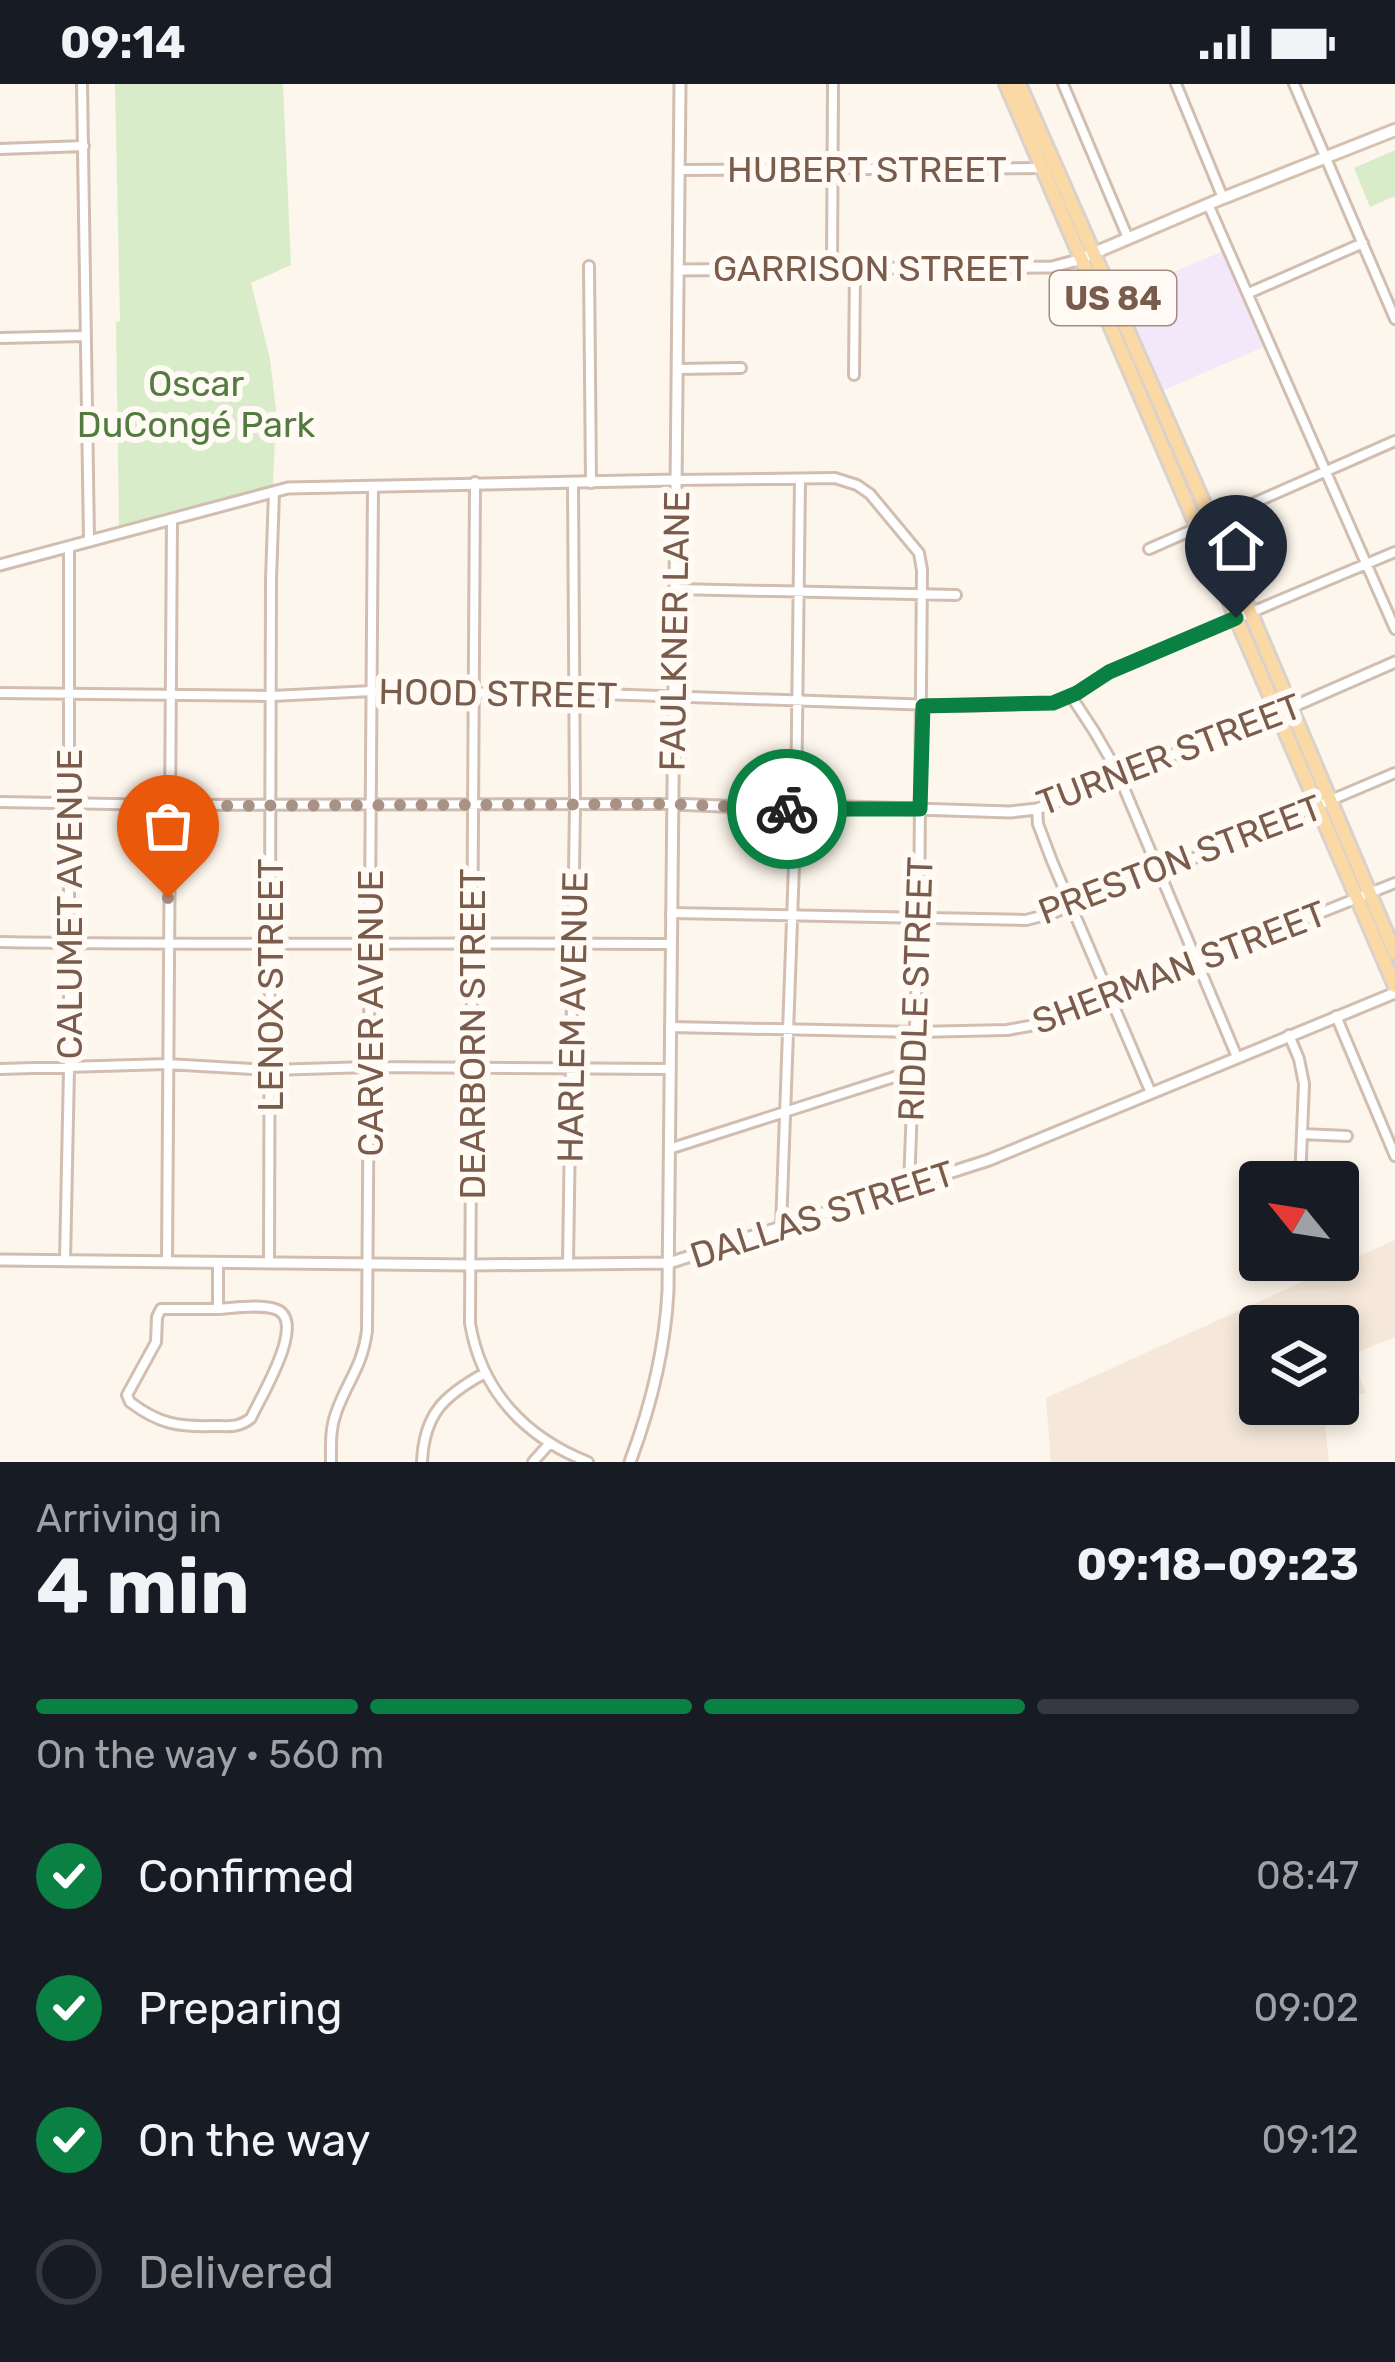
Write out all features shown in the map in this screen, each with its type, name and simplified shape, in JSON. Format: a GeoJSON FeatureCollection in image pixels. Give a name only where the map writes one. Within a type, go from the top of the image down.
{"type":"FeatureCollection","features":[{"type":"Feature","properties":{"kind":"main road","name":"US 84"},"geometry":{"type":"LineString","coordinates":[[1006,84],[1212,522],[1243,616]]}},
{"type":"Feature","properties":{"kind":"main road","name":"US 84"},"geometry":{"type":"LineString","coordinates":[[1019,84],[1048,168]]}},
{"type":"Feature","properties":{"kind":"main road","name":"GARRISON STREET"},"geometry":{"type":"LineString","coordinates":[[1088,256],[1395,130]]}},
{"type":"Feature","properties":{"kind":"main road","name":"US 84"},"geometry":{"type":"LineString","coordinates":[[1088,256],[1197,527],[1243,616],[1364,897],[1395,989]]}},
{"type":"Feature","properties":{"kind":"main road","name":"US 84"},"geometry":{"type":"LineString","coordinates":[[1364,897],[1395,953]]}},
{"type":"Feature","properties":{"kind":"street"},"geometry":{"type":"LineString","coordinates":[[82,84],[89,541]]}},
{"type":"Feature","properties":{"kind":"street","name":"FAULKNER LANE"},"geometry":{"type":"LineString","coordinates":[[631,1462],[658,1374],[669,1263],[680,84]]}},
{"type":"Feature","properties":{"kind":"street"},"geometry":{"type":"LineString","coordinates":[[832,84],[832,268]]}},
{"type":"Feature","properties":{"kind":"street"},"geometry":{"type":"LineString","coordinates":[[1063,84],[1128,238]]}},
{"type":"Feature","properties":{"kind":"street"},"geometry":{"type":"LineString","coordinates":[[1176,84],[1223,198]]}},
{"type":"Feature","properties":{"kind":"street"},"geometry":{"type":"LineString","coordinates":[[1294,84],[1395,319]]}},
{"type":"Feature","properties":{"kind":"street"},"geometry":{"type":"LineString","coordinates":[[0,149],[84,146]]}},
{"type":"Feature","properties":{"kind":"street","name":"HUBERT STREET"},"geometry":{"type":"LineString","coordinates":[[680,170],[1048,168]]}},
{"type":"Feature","properties":{"kind":"street"},"geometry":{"type":"LineString","coordinates":[[1208,204],[1395,629]]}},
{"type":"Feature","properties":{"kind":"street"},"geometry":{"type":"LineString","coordinates":[[1249,292],[1363,243]]}},
{"type":"Feature","properties":{"kind":"street","name":"GARRISON STREET"},"geometry":{"type":"LineString","coordinates":[[679,270],[1052,267],[1088,256]]}},
{"type":"Feature","properties":{"kind":"street"},"geometry":{"type":"LineString","coordinates":[[589,266],[591,482]]}},
{"type":"Feature","properties":{"kind":"street"},"geometry":{"type":"LineString","coordinates":[[854,375],[855,268]]}},
{"type":"Feature","properties":{"kind":"street"},"geometry":{"type":"LineString","coordinates":[[0,338],[85,336]]}},
{"type":"Feature","properties":{"kind":"street"},"geometry":{"type":"LineString","coordinates":[[678,369],[741,368]]}},
{"type":"Feature","properties":{"kind":"street"},"geometry":{"type":"LineString","coordinates":[[1149,549],[1395,441]]}},
{"type":"Feature","properties":{"kind":"street"},"geometry":{"type":"LineString","coordinates":[[781,1228],[796,809],[800,478]]}},
{"type":"Feature","properties":{"kind":"street","name":"RIDDLE STREET"},"geometry":{"type":"LineString","coordinates":[[676,480],[836,478],[857,485],[919,553],[923,706],[909,1187]]}},
{"type":"Feature","properties":{"kind":"street"},"geometry":{"type":"LineString","coordinates":[[0,565],[309,486],[676,480]]}},
{"type":"Feature","properties":{"kind":"street","name":"DEARBORN STREET"},"geometry":{"type":"LineString","coordinates":[[475,482],[470,1323],[485,1373],[511,1413],[549,1444],[588,1462]]}},
{"type":"Feature","properties":{"kind":"street","name":"HARLEM AVENUE"},"geometry":{"type":"LineString","coordinates":[[568,1263],[575,806],[573,483]]}},
{"type":"Feature","properties":{"kind":"street","name":"CARVER AVENUE"},"geometry":{"type":"LineString","coordinates":[[331,1462],[336,1414],[365,1345],[369,1264],[373,484]]}},
{"type":"Feature","properties":{"kind":"street","name":"LENOX STREET"},"geometry":{"type":"LineString","coordinates":[[269,1263],[274,492]]}},
{"type":"Feature","properties":{"kind":"street"},"geometry":{"type":"LineString","coordinates":[[167,1262],[172,520]]}},
{"type":"Feature","properties":{"kind":"street","name":"CALUMET AVENUE"},"geometry":{"type":"LineString","coordinates":[[65,1261],[69,547]]}},
{"type":"Feature","properties":{"kind":"street","name":"HOOD STREET"},"geometry":{"type":"LineString","coordinates":[[0,693],[574,694],[923,706],[1047,704],[1109,672],[1395,552]]}},
{"type":"Feature","properties":{"kind":"street"},"geometry":{"type":"LineString","coordinates":[[674,589],[956,595]]}},
{"type":"Feature","properties":{"kind":"street","name":"TURNER STREET"},"geometry":{"type":"LineString","coordinates":[[0,802],[672,804],[1010,812],[1037,809],[1395,662]]}},
{"type":"Feature","properties":{"kind":"street"},"geometry":{"type":"LineString","coordinates":[[1070,696],[1119,777],[1237,1057]]}},
{"type":"Feature","properties":{"kind":"street","name":"PRESTON STREET"},"geometry":{"type":"LineString","coordinates":[[671,914],[1039,918],[1395,772]]}},
{"type":"Feature","properties":{"kind":"street"},"geometry":{"type":"LineString","coordinates":[[1037,809],[1038,824],[1070,905],[1151,1093]]}},
{"type":"Feature","properties":{"kind":"street","name":"SHERMAN STREET"},"geometry":{"type":"LineString","coordinates":[[670,1028],[916,1032],[1007,1030],[1046,1023],[1395,883]]}},
{"type":"Feature","properties":{"kind":"street"},"geometry":{"type":"LineString","coordinates":[[0,942],[671,944]]}},
{"type":"Feature","properties":{"kind":"street","name":"DALLAS STREET"},"geometry":{"type":"LineString","coordinates":[[0,1260],[669,1263],[1017,1149],[1395,989]]}},
{"type":"Feature","properties":{"kind":"street"},"geometry":{"type":"LineString","coordinates":[[1336,1016],[1395,1156]]}},
{"type":"Feature","properties":{"kind":"street"},"geometry":{"type":"LineString","coordinates":[[1289,1035],[1303,1075],[1301,1161]]}},
{"type":"Feature","properties":{"kind":"street"},"geometry":{"type":"LineString","coordinates":[[0,1069],[167,1064],[270,1070],[670,1069]]}},
{"type":"Feature","properties":{"kind":"street"},"geometry":{"type":"LineString","coordinates":[[670,1149],[913,1070]]}},
{"type":"Feature","properties":{"kind":"street"},"geometry":{"type":"LineString","coordinates":[[1302,1134],[1346,1136]]}},
{"type":"Feature","properties":{"kind":"street"},"geometry":{"type":"LineString","coordinates":[[218,1262],[218,1310]]}},
{"type":"Feature","properties":{"kind":"street"},"geometry":{"type":"LineString","coordinates":[[161,1309],[218,1310],[277,1309],[289,1325],[251,1418],[242,1426],[172,1425],[130,1402],[127,1395],[155,1342],[161,1309]]}},
{"type":"Feature","properties":{"kind":"street"},"geometry":{"type":"LineString","coordinates":[[422,1462],[425,1435],[439,1407],[485,1373]]}},
{"type":"Feature","properties":{"kind":"street"},"geometry":{"type":"LineString","coordinates":[[533,1462],[549,1444]]}},
{"type":"Feature","properties":{"kind":"shaded area"},"geometry":{"type":"Polygon","coordinates":[[[1226,250],[1266,346],[1159,392],[1119,295],[1226,250]]]}},
{"type":"Feature","properties":{"kind":"shaded area"},"geometry":{"type":"Polygon","coordinates":[[[1395,1240],[1395,1337],[1359,1351],[1359,1305],[1251,1305],[1304,1281],[1359,1281],[1359,1256],[1395,1240]]]}},
{"type":"Feature","properties":{"kind":"shaded area"},"geometry":{"type":"Polygon","coordinates":[[[1239,1311],[1239,1425],[1325,1425],[1329,1462],[1051,1462],[1046,1398],[1239,1311]]]}},
{"type":"Feature","properties":{"kind":"green space","name":"Oscar DuCongé Park"},"geometry":{"type":"Polygon","coordinates":[[[115,84],[283,84],[291,265],[251,283],[270,359],[276,410],[273,486],[119,526],[116,322],[120,321],[115,84]]]}},
{"type":"Feature","properties":{"kind":"green space"},"geometry":{"type":"Polygon","coordinates":[[[1395,150],[1395,196],[1370,207],[1354,168],[1395,150]]]}},
{"type":"Feature","properties":{"kind":"way so far"},"geometry":{"type":"LineString","coordinates":[[168,898],[168,806],[672,804],[787,809]]}},
{"type":"Feature","properties":{"kind":"route"},"geometry":{"type":"LineString","coordinates":[[787,809],[920,809],[923,706],[1053,703],[1109,672],[1236,618]]}}]}
